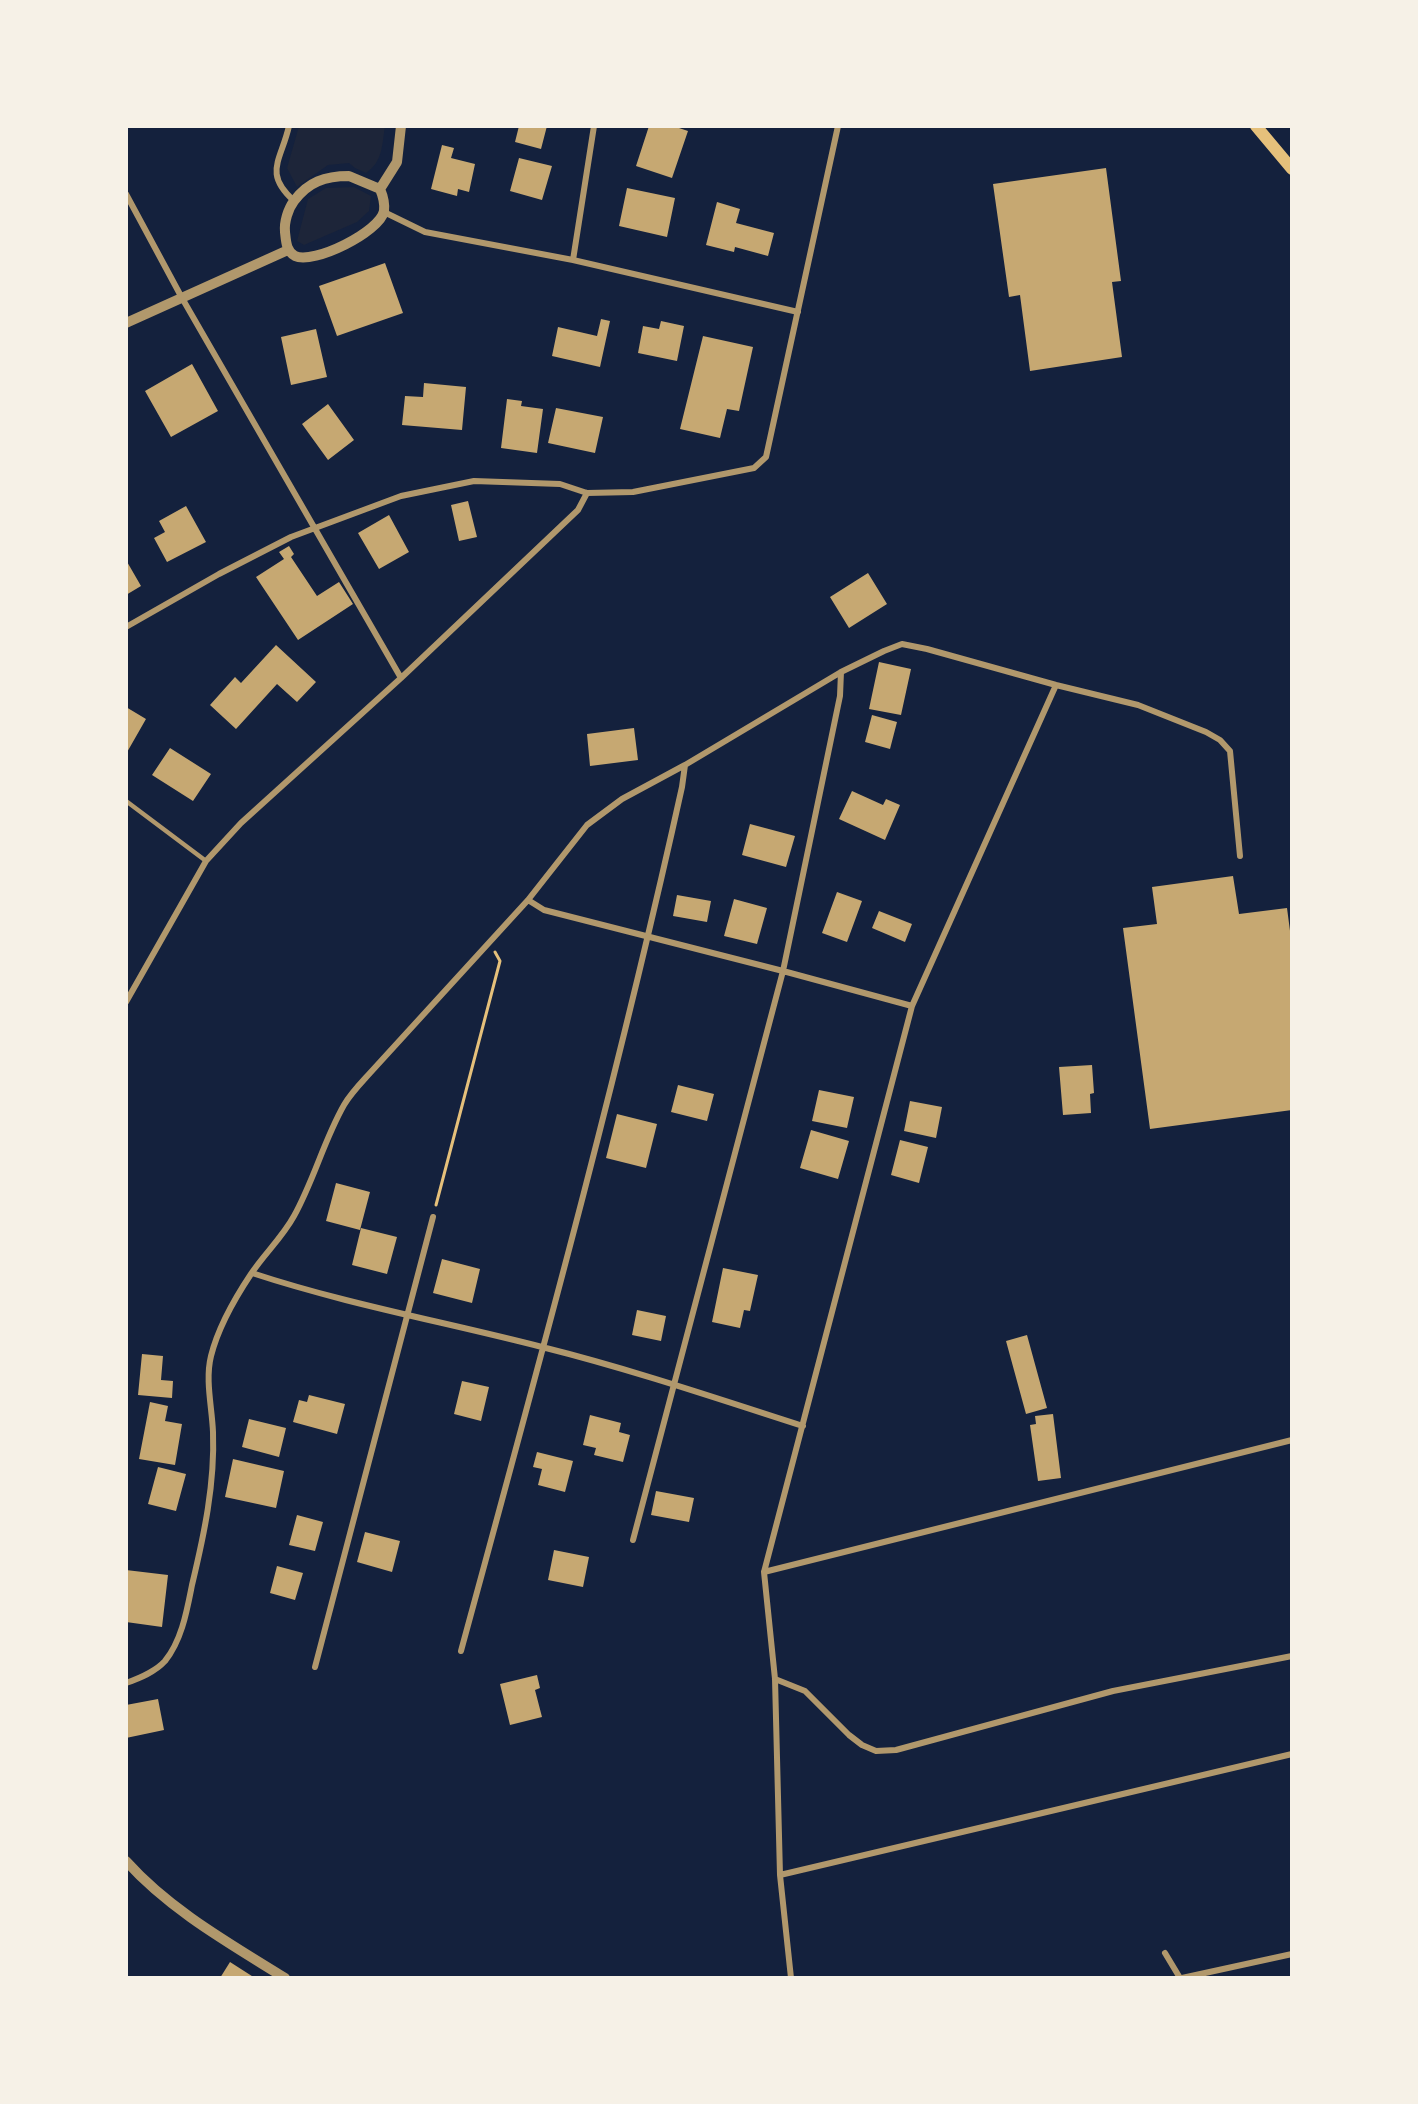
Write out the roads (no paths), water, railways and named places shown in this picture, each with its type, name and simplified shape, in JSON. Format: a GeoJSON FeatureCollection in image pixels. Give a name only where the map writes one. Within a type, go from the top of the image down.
{"type":"FeatureCollection","features":[{"type":"Feature","properties":{"kind":"main road"},"geometry":{"type":"LineString","coordinates":[[1256,126],[1292,170]]}},
{"type":"Feature","properties":{"kind":"street"},"geometry":{"type":"LineString","coordinates":[[289,126],[276,171],[278,185],[294,201]]}},
{"type":"Feature","properties":{"kind":"street"},"geometry":{"type":"LineString","coordinates":[[380,189],[397,162],[401,126]]}},
{"type":"Feature","properties":{"kind":"street"},"geometry":{"type":"LineString","coordinates":[[573,260],[594,126]]}},
{"type":"Feature","properties":{"kind":"street"},"geometry":{"type":"LineString","coordinates":[[126,627],[219,574],[291,537],[401,496],[474,481],[560,484],[587,493],[633,492],[754,468],[766,457],[838,126]]}},
{"type":"Feature","properties":{"kind":"street"},"geometry":{"type":"LineString","coordinates":[[349,176],[380,189],[384,199],[384,212],[375,226],[338,248],[306,257],[297,257],[288,250],[285,226],[294,201],[305,188],[325,177],[349,176]]}},
{"type":"Feature","properties":{"kind":"street"},"geometry":{"type":"LineString","coordinates":[[126,194],[182,298],[401,678]]}},
{"type":"Feature","properties":{"kind":"street"},"geometry":{"type":"LineString","coordinates":[[384,212],[425,232],[573,260],[798,312]]}},
{"type":"Feature","properties":{"kind":"street"},"geometry":{"type":"LineString","coordinates":[[126,323],[288,250]]}},
{"type":"Feature","properties":{"kind":"street"},"geometry":{"type":"LineString","coordinates":[[126,1002],[207,861],[241,823],[401,678],[578,510],[587,493]]}},
{"type":"Feature","properties":{"kind":"street"},"geometry":{"type":"LineString","coordinates":[[126,1683],[149,1673],[162,1664],[176,1642],[186,1613],[202,1543],[212,1479],[213,1432],[208,1374],[216,1341],[238,1295],[293,1217],[346,1102],[528,900],[586,825],[622,799],[685,765],[842,672],[902,644],[1138,705],[1206,732],[1220,740],[1230,751],[1240,856]]}},
{"type":"Feature","properties":{"kind":"street"},"geometry":{"type":"LineString","coordinates":[[633,1540],[783,971],[840,696],[842,672]]}},
{"type":"Feature","properties":{"kind":"street"},"geometry":{"type":"LineString","coordinates":[[791,1978],[780,1875],[775,1679],[764,1572],[912,1006],[1056,685]]}},
{"type":"Feature","properties":{"kind":"street"},"geometry":{"type":"LineString","coordinates":[[461,1651],[543,1347],[649,937],[685,765]]}},
{"type":"Feature","properties":{"kind":"street"},"geometry":{"type":"LineString","coordinates":[[528,900],[544,910],[912,1006]]}},
{"type":"Feature","properties":{"kind":"street"},"geometry":{"type":"LineString","coordinates":[[315,1667],[433,1217]]}},
{"type":"Feature","properties":{"kind":"street"},"geometry":{"type":"LineString","coordinates":[[252,1273],[406,1315],[543,1347],[803,1426]]}},
{"type":"Feature","properties":{"kind":"street"},"geometry":{"type":"LineString","coordinates":[[764,1572],[1292,1440]]}},
{"type":"Feature","properties":{"kind":"street"},"geometry":{"type":"LineString","coordinates":[[775,1679],[805,1690],[849,1735],[862,1745],[876,1751],[896,1750],[1113,1691],[1292,1656]]}},
{"type":"Feature","properties":{"kind":"street"},"geometry":{"type":"LineString","coordinates":[[780,1875],[1292,1754]]}},
{"type":"Feature","properties":{"kind":"street"},"geometry":{"type":"LineString","coordinates":[[126,1861],[137,1873],[189,1916],[285,1978]]}},
{"type":"Feature","properties":{"kind":"street"},"geometry":{"type":"LineString","coordinates":[[1165,1953],[1181,1978],[1292,1954]]}},
{"type":"Feature","properties":{"kind":"lane"},"geometry":{"type":"LineString","coordinates":[[126,801],[207,861]]}}]}
